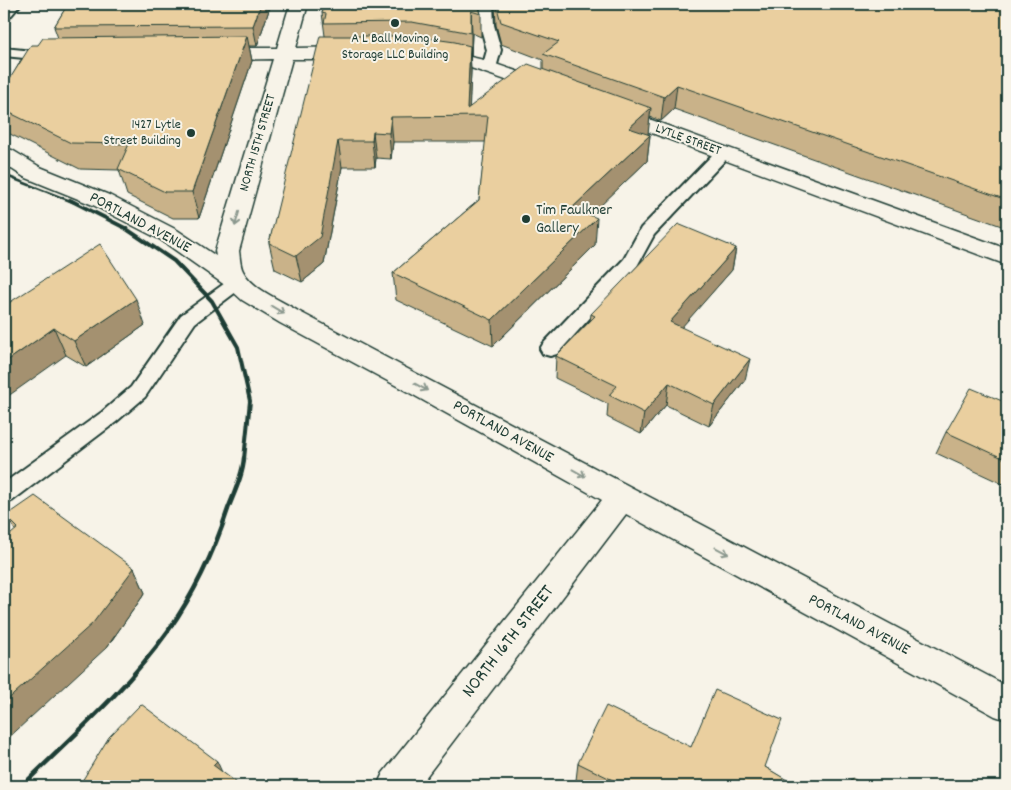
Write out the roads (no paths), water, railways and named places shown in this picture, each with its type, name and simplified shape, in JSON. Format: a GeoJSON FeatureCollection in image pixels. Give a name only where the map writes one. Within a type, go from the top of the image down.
{"type":"FeatureCollection","features":[{"type":"Feature","properties":{"kind":"street","name":"NORTH 15TH STREET"},"geometry":{"type":"LineString","coordinates":[[238,282],[230,269],[228,251],[299,4]]}},
{"type":"Feature","properties":{"kind":"street"},"geometry":{"type":"LineString","coordinates":[[196,54],[374,52]]}},
{"type":"Feature","properties":{"kind":"street"},"geometry":{"type":"LineString","coordinates":[[414,53],[459,60],[489,68],[564,94]]}},
{"type":"Feature","properties":{"kind":"street","name":"LYTLE STREET"},"geometry":{"type":"LineString","coordinates":[[592,105],[1007,257]]}},
{"type":"Feature","properties":{"kind":"street","name":"PORTLAND AVENUE"},"geometry":{"type":"LineString","coordinates":[[4,155],[32,172],[101,200],[170,235],[238,282],[251,294],[289,317],[1007,704]]}},
{"type":"Feature","properties":{"kind":"street","name":"NORTH 16TH STREET"},"geometry":{"type":"LineString","coordinates":[[396,786],[622,497]]}},
{"type":"Feature","properties":{"kind":"lane"},"geometry":{"type":"LineString","coordinates":[[4,15],[14,4]]}},
{"type":"Feature","properties":{"kind":"lane"},"geometry":{"type":"LineString","coordinates":[[487,4],[488,27],[495,48],[495,56],[489,68]]}},
{"type":"Feature","properties":{"kind":"lane"},"geometry":{"type":"LineString","coordinates":[[4,52],[42,55],[4,107]]}},
{"type":"Feature","properties":{"kind":"lane"},"geometry":{"type":"LineString","coordinates":[[550,349],[630,262],[647,232],[723,153]]}},
{"type":"Feature","properties":{"kind":"lane"},"geometry":{"type":"LineString","coordinates":[[4,495],[109,418],[138,392],[188,319],[238,282]]}},
{"type":"Feature","properties":{"kind":"railway"},"geometry":{"type":"LineString","coordinates":[[4,175],[73,202]]}},
{"type":"Feature","properties":{"kind":"railway"},"geometry":{"type":"LineString","coordinates":[[70,200],[125,228],[174,261],[212,301],[238,347],[250,401],[244,459]]}},
{"type":"Feature","properties":{"kind":"railway"},"geometry":{"type":"LineString","coordinates":[[22,786],[117,693],[168,631],[195,587],[210,557],[238,484],[244,458]]}},
{"type":"Feature","properties":{"kind":"place","name":"A L Ball Moving & Storage LLC Building"},"geometry":{"type":"Point","coordinates":[395,23]}},
{"type":"Feature","properties":{"kind":"place","name":"1427 Lytle Street Building"},"geometry":{"type":"Point","coordinates":[191,133]}},
{"type":"Feature","properties":{"kind":"place","name":"Tim Faulkner Gallery"},"geometry":{"type":"Point","coordinates":[526,219]}}]}
